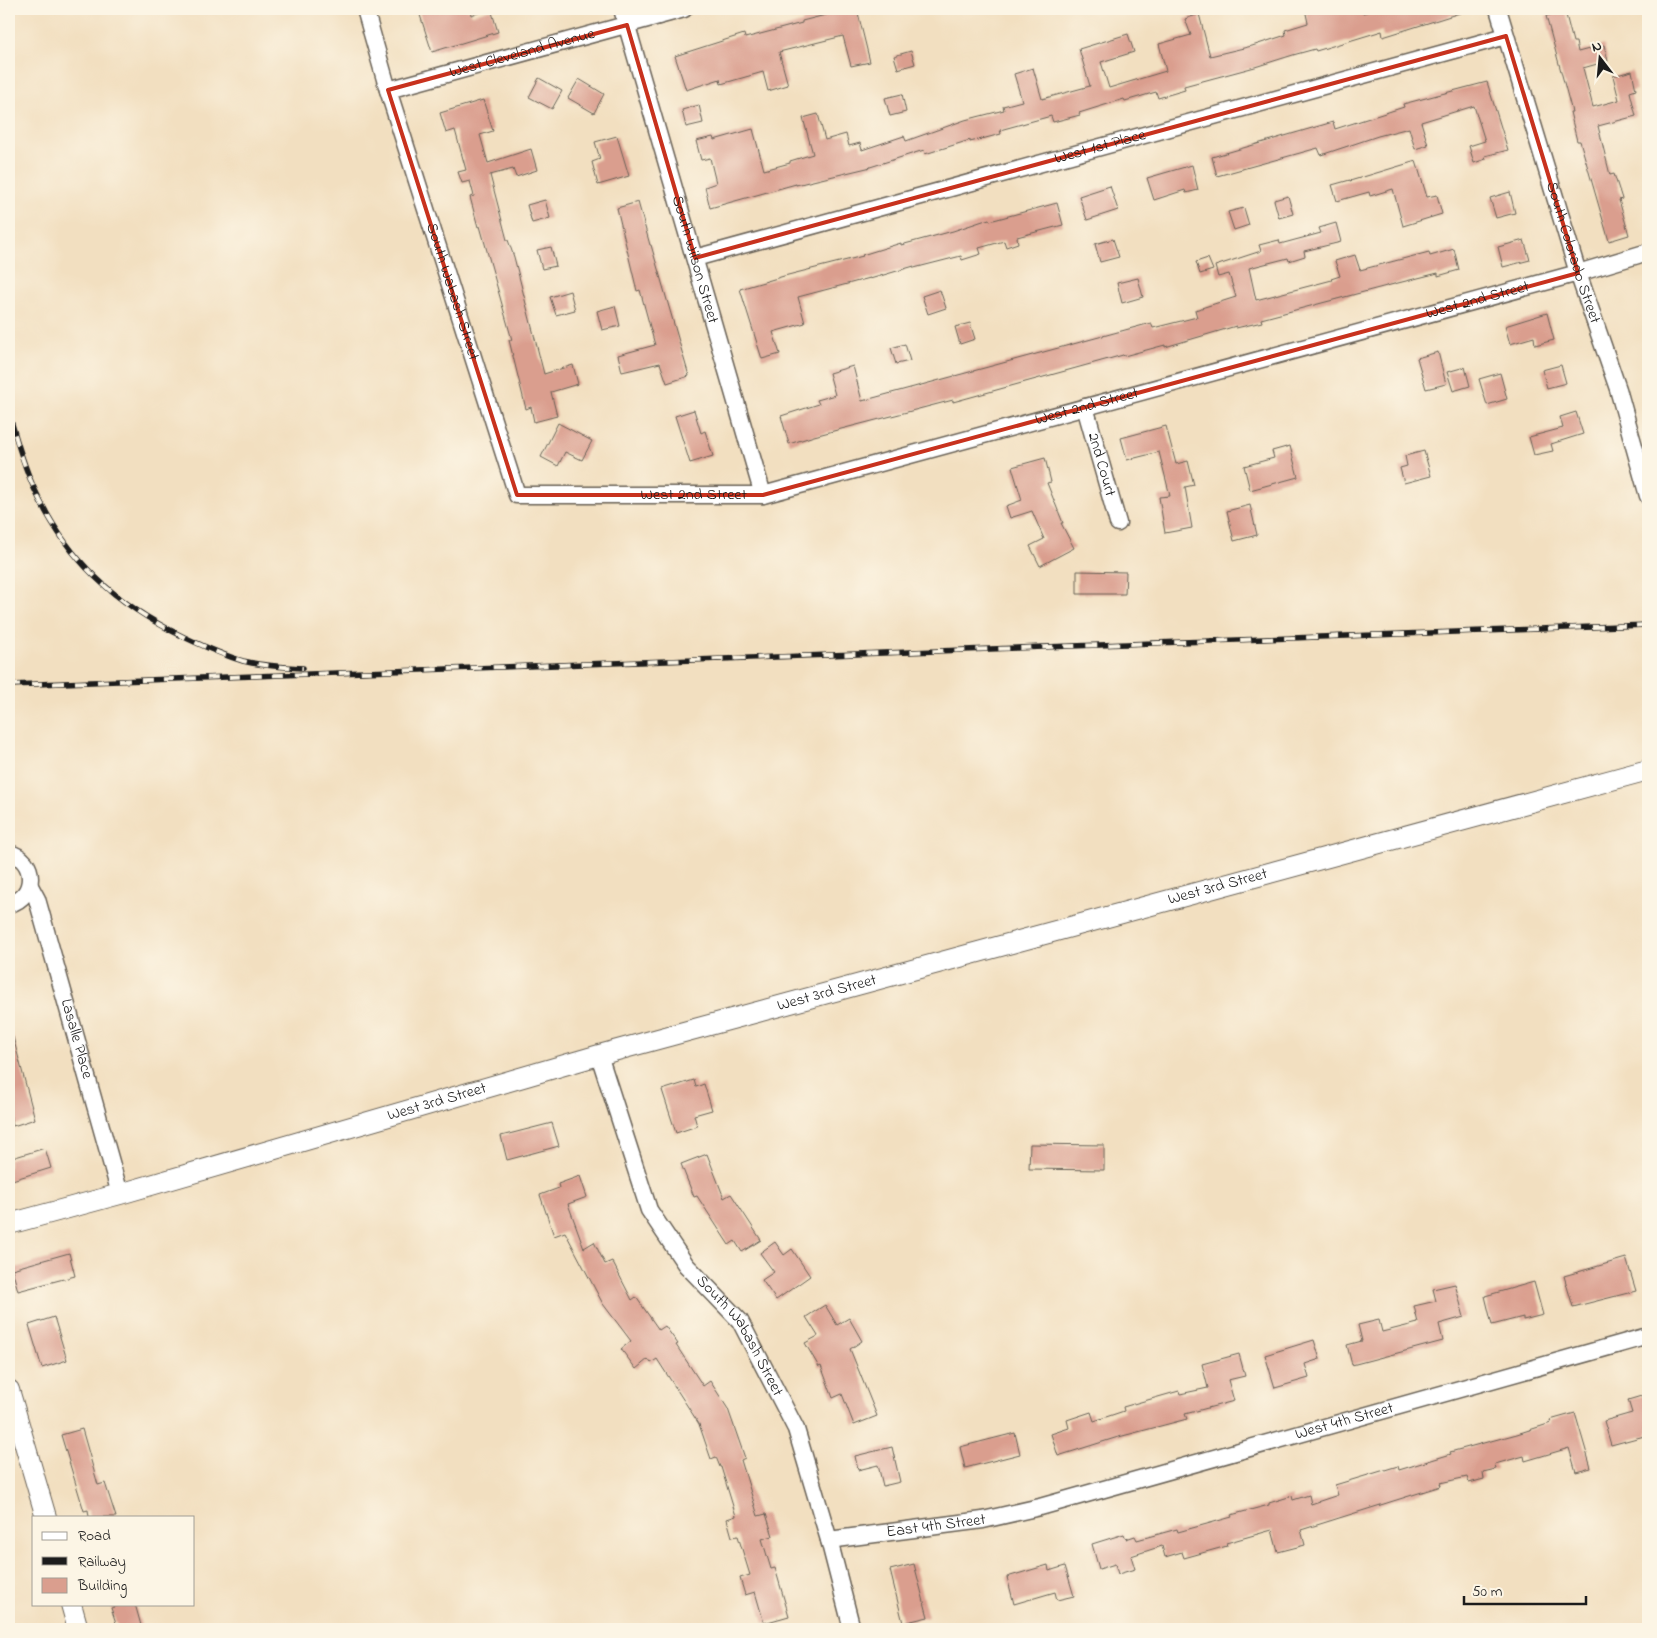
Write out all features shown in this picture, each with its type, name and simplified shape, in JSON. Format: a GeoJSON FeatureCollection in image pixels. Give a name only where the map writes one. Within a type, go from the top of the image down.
{"type":"FeatureCollection","features":[{"type":"Feature","properties":{"kind":"street","name":"South Wabash Street"},"geometry":{"type":"LineString","coordinates":[[365,9],[388,90],[517,495]]}},
{"type":"Feature","properties":{"kind":"street","name":"South Wilson Street"},"geometry":{"type":"LineString","coordinates":[[622,9],[763,495]]}},
{"type":"Feature","properties":{"kind":"street","name":"West Cleveland Avenue"},"geometry":{"type":"LineString","coordinates":[[388,90],[684,9]]}},
{"type":"Feature","properties":{"kind":"street","name":"South Colorado Street"},"geometry":{"type":"LineString","coordinates":[[1498,9],[1578,273],[1618,389],[1648,496]]}},
{"type":"Feature","properties":{"kind":"street","name":"West 1st Place"},"geometry":{"type":"LineString","coordinates":[[695,258],[1506,36]]}},
{"type":"Feature","properties":{"kind":"street","name":"West 2nd Street"},"geometry":{"type":"LineString","coordinates":[[517,495],[763,495],[1578,273],[1648,252]]}},
{"type":"Feature","properties":{"kind":"street","name":"2nd Court"},"geometry":{"type":"LineString","coordinates":[[1084,407],[1118,523]]}},
{"type":"Feature","properties":{"kind":"street","name":"West 3rd Street"},"geometry":{"type":"LineString","coordinates":[[9,1224],[120,1194],[599,1055],[1648,770]]}},
{"type":"Feature","properties":{"kind":"street","name":"Lasalle Place"},"geometry":{"type":"LineString","coordinates":[[9,853],[19,856],[29,869],[31,877],[30,886],[37,899],[120,1194]]}},
{"type":"Feature","properties":{"kind":"street"},"geometry":{"type":"LineString","coordinates":[[9,904],[19,900],[26,894],[30,886]]}},
{"type":"Feature","properties":{"kind":"street","name":"South Wabash Street"},"geometry":{"type":"LineString","coordinates":[[599,1055],[650,1210],[686,1265],[740,1321],[796,1429],[829,1540],[852,1629]]}},
{"type":"Feature","properties":{"kind":"street","name":"West 4th Street"},"geometry":{"type":"LineString","coordinates":[[1040,1508],[1648,1336]]}},
{"type":"Feature","properties":{"kind":"street"},"geometry":{"type":"LineString","coordinates":[[9,1390],[46,1516]]}},
{"type":"Feature","properties":{"kind":"street","name":"East 4th Street"},"geometry":{"type":"LineString","coordinates":[[829,1540],[983,1520],[1040,1508]]}},
{"type":"Feature","properties":{"kind":"street"},"geometry":{"type":"LineString","coordinates":[[72,1606],[78,1629]]}},
{"type":"Feature","properties":{"kind":"highlighted area"},"geometry":{"type":"Polygon","coordinates":[[[627,25],[695,258],[1506,36],[1578,273],[763,495],[517,495],[388,90],[627,25]]]}},
{"type":"Feature","properties":{"kind":"building"},"geometry":{"type":"Polygon","coordinates":[[[418,9],[470,9],[471,15],[491,9],[498,32],[432,52],[418,9]]]}},
{"type":"Feature","properties":{"kind":"building"},"geometry":{"type":"Polygon","coordinates":[[[849,9],[857,9],[870,62],[851,66],[843,36],[779,52],[788,85],[768,91],[763,72],[721,84],[720,79],[686,90],[675,56],[744,34],[745,38],[849,9]]]}},
{"type":"Feature","properties":{"kind":"building"},"geometry":{"type":"Polygon","coordinates":[[[1305,9],[1363,9],[1363,13],[1377,9],[1463,9],[1463,12],[1383,37],[1382,31],[1316,51],[1315,49],[1293,55],[1184,86],[1185,90],[1158,98],[1156,92],[1125,101],[1124,99],[1079,113],[1080,115],[1053,122],[1051,116],[1000,130],[1001,134],[970,142],[970,140],[925,154],[924,150],[867,168],[796,184],[710,208],[705,187],[716,183],[710,158],[701,160],[696,141],[713,137],[714,140],[753,129],[764,170],[813,154],[803,118],[818,114],[825,140],[846,134],[849,146],[860,143],[862,150],[904,136],[906,141],[965,120],[1004,110],[1003,106],[1022,101],[1014,74],[1033,68],[1042,99],[1090,86],[1079,49],[1128,34],[1134,52],[1101,62],[1109,88],[1166,71],[1159,44],[1191,35],[1185,19],[1199,14],[1210,56],[1252,46],[1286,35],[1285,30],[1308,23],[1305,9]]]}},
{"type":"Feature","properties":{"kind":"building"},"geometry":{"type":"Polygon","coordinates":[[[1565,11],[1573,42],[1576,42],[1578,52],[1604,45],[1608,61],[1583,68],[1593,107],[1619,100],[1613,76],[1632,71],[1636,90],[1630,92],[1636,116],[1598,126],[1610,175],[1614,174],[1622,199],[1619,200],[1629,235],[1609,241],[1580,141],[1577,141],[1570,112],[1572,112],[1546,16],[1565,11]]]}},
{"type":"Feature","properties":{"kind":"building"},"geometry":{"type":"Polygon","coordinates":[[[911,51],[915,64],[898,69],[894,56],[911,51]]]}},
{"type":"Feature","properties":{"kind":"building"},"geometry":{"type":"Polygon","coordinates":[[[539,78],[562,91],[552,109],[529,97],[539,78]]]}},
{"type":"Feature","properties":{"kind":"building"},"geometry":{"type":"Polygon","coordinates":[[[579,79],[604,94],[594,113],[568,98],[579,79]]]}},
{"type":"Feature","properties":{"kind":"building"},"geometry":{"type":"Polygon","coordinates":[[[1487,82],[1508,150],[1485,156],[1486,159],[1474,163],[1469,146],[1485,141],[1474,106],[1421,122],[1428,145],[1415,149],[1409,128],[1321,155],[1318,148],[1217,176],[1212,157],[1333,122],[1335,129],[1404,107],[1403,104],[1487,82]]]}},
{"type":"Feature","properties":{"kind":"building"},"geometry":{"type":"Polygon","coordinates":[[[902,94],[906,112],[890,116],[885,98],[902,94]]]}},
{"type":"Feature","properties":{"kind":"building"},"geometry":{"type":"Polygon","coordinates":[[[483,100],[493,131],[480,135],[488,163],[531,149],[537,170],[516,177],[513,169],[490,175],[507,240],[514,257],[544,374],[573,365],[578,384],[551,392],[557,416],[534,422],[531,407],[526,409],[509,340],[512,340],[470,197],[474,196],[470,181],[462,183],[458,172],[466,170],[455,130],[446,133],[440,113],[483,100]]]}},
{"type":"Feature","properties":{"kind":"building"},"geometry":{"type":"Polygon","coordinates":[[[699,105],[703,123],[686,127],[682,110],[699,105]]]}},
{"type":"Feature","properties":{"kind":"building"},"geometry":{"type":"Polygon","coordinates":[[[617,136],[629,176],[598,185],[592,162],[600,159],[595,142],[617,136]]]}},
{"type":"Feature","properties":{"kind":"building"},"geometry":{"type":"Polygon","coordinates":[[[1416,161],[1427,197],[1437,195],[1442,214],[1403,226],[1393,189],[1370,196],[1369,192],[1337,201],[1332,185],[1416,161]]]}},
{"type":"Feature","properties":{"kind":"building"},"geometry":{"type":"Polygon","coordinates":[[[1192,165],[1198,190],[1186,193],[1185,190],[1154,200],[1147,178],[1192,165]]]}},
{"type":"Feature","properties":{"kind":"building"},"geometry":{"type":"Polygon","coordinates":[[[1110,186],[1118,210],[1087,220],[1079,196],[1110,186]]]}},
{"type":"Feature","properties":{"kind":"building"},"geometry":{"type":"Polygon","coordinates":[[[1510,192],[1515,213],[1496,218],[1490,198],[1510,192]]]}},
{"type":"Feature","properties":{"kind":"building"},"geometry":{"type":"Polygon","coordinates":[[[1288,196],[1293,214],[1279,218],[1274,200],[1288,196]]]}},
{"type":"Feature","properties":{"kind":"building"},"geometry":{"type":"Polygon","coordinates":[[[545,200],[550,218],[532,223],[527,205],[545,200]]]}},
{"type":"Feature","properties":{"kind":"building"},"geometry":{"type":"Polygon","coordinates":[[[638,202],[689,376],[667,383],[660,363],[622,372],[618,355],[655,345],[640,290],[637,291],[617,208],[638,202]]]}},
{"type":"Feature","properties":{"kind":"building"},"geometry":{"type":"Polygon","coordinates":[[[1057,203],[1063,225],[1017,237],[1018,243],[1006,247],[1004,241],[979,248],[981,254],[962,260],[961,256],[914,268],[914,266],[798,297],[805,323],[773,332],[780,354],[762,359],[740,289],[863,256],[901,243],[901,245],[953,231],[989,219],[990,221],[1057,203]]]}},
{"type":"Feature","properties":{"kind":"building"},"geometry":{"type":"Polygon","coordinates":[[[1244,208],[1249,225],[1234,230],[1228,212],[1244,208]]]}},
{"type":"Feature","properties":{"kind":"building"},"geometry":{"type":"Polygon","coordinates":[[[1336,223],[1341,242],[1304,251],[1305,256],[1289,261],[1288,258],[1249,268],[1256,300],[1332,280],[1340,276],[1335,261],[1355,255],[1360,270],[1429,252],[1430,256],[1454,249],[1459,270],[1398,283],[1261,319],[1262,322],[1236,328],[1236,326],[1165,347],[1165,345],[1123,355],[953,402],[953,400],[789,444],[781,416],[819,404],[817,400],[835,395],[829,373],[853,366],[862,401],[1151,323],[1153,328],[1197,317],[1195,310],[1236,297],[1229,274],[1218,277],[1215,266],[1261,251],[1259,245],[1279,240],[1280,244],[1321,233],[1319,228],[1336,223]]]}},
{"type":"Feature","properties":{"kind":"building"},"geometry":{"type":"Polygon","coordinates":[[[1113,239],[1119,257],[1100,262],[1095,244],[1113,239]]]}},
{"type":"Feature","properties":{"kind":"building"},"geometry":{"type":"Polygon","coordinates":[[[1524,240],[1530,260],[1503,267],[1498,247],[1524,240]]]}},
{"type":"Feature","properties":{"kind":"building"},"geometry":{"type":"Polygon","coordinates":[[[551,247],[556,266],[542,269],[537,250],[551,247]]]}},
{"type":"Feature","properties":{"kind":"building"},"geometry":{"type":"Polygon","coordinates":[[[1208,258],[1213,270],[1200,274],[1196,262],[1208,258]]]}},
{"type":"Feature","properties":{"kind":"building"},"geometry":{"type":"Polygon","coordinates":[[[1138,278],[1143,297],[1122,303],[1117,283],[1138,278]]]}},
{"type":"Feature","properties":{"kind":"building"},"geometry":{"type":"Polygon","coordinates":[[[940,290],[946,308],[928,314],[922,296],[940,290]]]}},
{"type":"Feature","properties":{"kind":"building"},"geometry":{"type":"Polygon","coordinates":[[[570,291],[575,310],[556,315],[550,297],[570,291]]]}},
{"type":"Feature","properties":{"kind":"building"},"geometry":{"type":"Polygon","coordinates":[[[615,306],[620,326],[602,330],[597,311],[615,306]]]}},
{"type":"Feature","properties":{"kind":"building"},"geometry":{"type":"Polygon","coordinates":[[[1547,313],[1554,340],[1535,345],[1534,337],[1510,344],[1505,326],[1547,313]]]}},
{"type":"Feature","properties":{"kind":"building"},"geometry":{"type":"Polygon","coordinates":[[[970,323],[975,339],[960,344],[955,327],[970,323]]]}},
{"type":"Feature","properties":{"kind":"building"},"geometry":{"type":"Polygon","coordinates":[[[905,344],[910,361],[896,364],[891,348],[905,344]]]}},
{"type":"Feature","properties":{"kind":"building"},"geometry":{"type":"Polygon","coordinates":[[[1438,352],[1446,384],[1426,389],[1417,358],[1438,352]]]}},
{"type":"Feature","properties":{"kind":"building"},"geometry":{"type":"Polygon","coordinates":[[[1561,365],[1566,383],[1547,388],[1542,370],[1561,365]]]}},
{"type":"Feature","properties":{"kind":"building"},"geometry":{"type":"Polygon","coordinates":[[[1465,367],[1470,386],[1453,391],[1447,372],[1465,367]]]}},
{"type":"Feature","properties":{"kind":"building"},"geometry":{"type":"Polygon","coordinates":[[[1500,373],[1507,399],[1487,405],[1479,379],[1500,373]]]}},
{"type":"Feature","properties":{"kind":"building"},"geometry":{"type":"Polygon","coordinates":[[[694,410],[701,433],[705,431],[713,456],[690,463],[675,416],[694,410]]]}},
{"type":"Feature","properties":{"kind":"building"},"geometry":{"type":"Polygon","coordinates":[[[1576,412],[1583,434],[1551,444],[1553,451],[1534,455],[1529,437],[1563,428],[1560,417],[1576,412]]]}},
{"type":"Feature","properties":{"kind":"building"},"geometry":{"type":"Polygon","coordinates":[[[558,423],[592,441],[582,460],[565,452],[558,466],[541,457],[558,423]]]}},
{"type":"Feature","properties":{"kind":"building"},"geometry":{"type":"Polygon","coordinates":[[[1166,426],[1176,464],[1188,461],[1194,485],[1185,487],[1192,528],[1165,533],[1159,497],[1170,496],[1159,452],[1127,460],[1121,438],[1166,426]]]}},
{"type":"Feature","properties":{"kind":"building"},"geometry":{"type":"Polygon","coordinates":[[[1290,446],[1298,477],[1250,490],[1244,466],[1274,458],[1272,451],[1290,446]]]}},
{"type":"Feature","properties":{"kind":"building"},"geometry":{"type":"Polygon","coordinates":[[[1424,451],[1431,476],[1404,483],[1400,468],[1407,466],[1405,456],[1424,451]]]}},
{"type":"Feature","properties":{"kind":"building"},"geometry":{"type":"Polygon","coordinates":[[[1045,458],[1051,482],[1047,483],[1063,523],[1061,523],[1074,548],[1040,566],[1030,546],[1044,539],[1032,511],[1010,518],[1006,506],[1022,500],[1012,467],[1045,458]]]}},
{"type":"Feature","properties":{"kind":"building"},"geometry":{"type":"Polygon","coordinates":[[[1250,505],[1257,535],[1234,541],[1227,511],[1250,505]]]}},
{"type":"Feature","properties":{"kind":"building"},"geometry":{"type":"Polygon","coordinates":[[[1077,571],[1126,572],[1125,594],[1077,594],[1077,571]]]}},
{"type":"Feature","properties":{"kind":"building"},"geometry":{"type":"Polygon","coordinates":[[[13,1037],[35,1119],[13,1126],[9,1110],[9,1038],[13,1037]]]}},
{"type":"Feature","properties":{"kind":"building"},"geometry":{"type":"Polygon","coordinates":[[[694,1080],[696,1087],[704,1084],[712,1110],[694,1115],[697,1126],[676,1133],[662,1090],[694,1080]]]}},
{"type":"Feature","properties":{"kind":"building"},"geometry":{"type":"Polygon","coordinates":[[[552,1123],[559,1146],[507,1160],[501,1136],[552,1123]]]}},
{"type":"Feature","properties":{"kind":"building"},"geometry":{"type":"Polygon","coordinates":[[[1030,1144],[1104,1145],[1104,1170],[1029,1169],[1030,1144]]]}},
{"type":"Feature","properties":{"kind":"building"},"geometry":{"type":"Polygon","coordinates":[[[45,1148],[51,1168],[9,1181],[9,1159],[45,1148]]]}},
{"type":"Feature","properties":{"kind":"building"},"geometry":{"type":"Polygon","coordinates":[[[707,1154],[724,1198],[731,1194],[761,1240],[742,1252],[735,1241],[729,1245],[697,1196],[694,1197],[681,1164],[707,1154]]]}},
{"type":"Feature","properties":{"kind":"building"},"geometry":{"type":"Polygon","coordinates":[[[580,1176],[587,1197],[568,1204],[584,1248],[594,1242],[605,1264],[612,1261],[632,1300],[636,1297],[659,1330],[665,1326],[703,1386],[710,1381],[728,1409],[745,1458],[741,1460],[758,1516],[766,1514],[773,1536],[762,1539],[771,1569],[775,1568],[789,1616],[764,1623],[755,1592],[745,1595],[740,1578],[750,1575],[738,1536],[732,1537],[727,1519],[736,1516],[721,1467],[716,1457],[711,1459],[699,1424],[657,1359],[651,1363],[648,1359],[636,1369],[621,1349],[631,1341],[603,1304],[565,1232],[554,1236],[540,1195],[559,1188],[558,1184],[580,1176]]]}},
{"type":"Feature","properties":{"kind":"building"},"geometry":{"type":"Polygon","coordinates":[[[775,1242],[784,1255],[792,1249],[810,1276],[776,1300],[762,1280],[774,1272],[760,1253],[775,1242]]]}},
{"type":"Feature","properties":{"kind":"building"},"geometry":{"type":"Polygon","coordinates":[[[69,1253],[75,1276],[18,1291],[12,1269],[69,1253]]]}},
{"type":"Feature","properties":{"kind":"building"},"geometry":{"type":"Polygon","coordinates":[[[1626,1258],[1636,1291],[1573,1307],[1564,1276],[1626,1258]]]}},
{"type":"Feature","properties":{"kind":"building"},"geometry":{"type":"Polygon","coordinates":[[[1534,1282],[1543,1315],[1523,1320],[1523,1317],[1492,1325],[1485,1296],[1534,1282]]]}},
{"type":"Feature","properties":{"kind":"building"},"geometry":{"type":"Polygon","coordinates":[[[1455,1284],[1464,1317],[1439,1324],[1443,1341],[1352,1365],[1347,1345],[1362,1341],[1358,1325],[1379,1320],[1382,1332],[1418,1323],[1414,1306],[1436,1301],[1433,1289],[1455,1284]]]}},
{"type":"Feature","properties":{"kind":"building"},"geometry":{"type":"Polygon","coordinates":[[[825,1305],[837,1325],[849,1318],[862,1341],[850,1349],[877,1416],[854,1425],[842,1394],[833,1398],[821,1366],[819,1367],[805,1343],[818,1336],[806,1317],[825,1305]]]}},
{"type":"Feature","properties":{"kind":"building"},"geometry":{"type":"Polygon","coordinates":[[[54,1317],[67,1360],[42,1368],[29,1325],[54,1317]]]}},
{"type":"Feature","properties":{"kind":"building"},"geometry":{"type":"Polygon","coordinates":[[[1314,1340],[1320,1359],[1305,1364],[1309,1378],[1275,1388],[1265,1355],[1314,1340]]]}},
{"type":"Feature","properties":{"kind":"building"},"geometry":{"type":"Polygon","coordinates":[[[1239,1354],[1245,1376],[1228,1380],[1234,1401],[1185,1414],[1187,1419],[1115,1438],[1058,1456],[1051,1434],[1069,1428],[1067,1420],[1091,1412],[1094,1421],[1124,1411],[1123,1407],[1179,1391],[1180,1394],[1208,1388],[1202,1364],[1239,1354]]]}},
{"type":"Feature","properties":{"kind":"building"},"geometry":{"type":"Polygon","coordinates":[[[1648,1394],[1648,1435],[1611,1445],[1604,1421],[1632,1413],[1628,1400],[1648,1394]]]}},
{"type":"Feature","properties":{"kind":"building"},"geometry":{"type":"Polygon","coordinates":[[[1575,1413],[1591,1468],[1576,1472],[1569,1448],[1525,1461],[1524,1456],[1495,1464],[1496,1469],[1483,1472],[1484,1479],[1469,1483],[1467,1477],[1440,1483],[1441,1486],[1301,1530],[1305,1545],[1278,1552],[1272,1530],[1226,1543],[1227,1546],[1184,1558],[1182,1552],[1165,1557],[1162,1546],[1131,1556],[1135,1569],[1118,1574],[1115,1564],[1099,1569],[1092,1544],[1124,1534],[1126,1539],[1135,1536],[1137,1540],[1177,1529],[1178,1532],[1232,1517],[1231,1515],[1269,1505],[1269,1503],[1292,1496],[1293,1500],[1309,1495],[1311,1504],[1338,1495],[1335,1485],[1398,1466],[1399,1470],[1451,1454],[1450,1452],[1551,1423],[1550,1420],[1575,1413]]]}},
{"type":"Feature","properties":{"kind":"building"},"geometry":{"type":"Polygon","coordinates":[[[82,1429],[98,1485],[105,1483],[116,1516],[89,1516],[88,1510],[84,1511],[61,1435],[82,1429]]]}},
{"type":"Feature","properties":{"kind":"building"},"geometry":{"type":"Polygon","coordinates":[[[1015,1433],[1020,1454],[965,1468],[960,1447],[1015,1433]]]}},
{"type":"Feature","properties":{"kind":"building"},"geometry":{"type":"Polygon","coordinates":[[[892,1447],[900,1482],[883,1486],[878,1465],[858,1470],[855,1456],[892,1447]]]}},
{"type":"Feature","properties":{"kind":"building"},"geometry":{"type":"Polygon","coordinates":[[[914,1564],[928,1617],[903,1623],[890,1570],[914,1564]]]}},
{"type":"Feature","properties":{"kind":"building"},"geometry":{"type":"Polygon","coordinates":[[[1048,1565],[1049,1571],[1065,1566],[1074,1596],[1057,1600],[1055,1592],[1014,1604],[1007,1577],[1048,1565]]]}},
{"type":"Feature","properties":{"kind":"building"},"geometry":{"type":"Polygon","coordinates":[[[117,1606],[136,1606],[142,1629],[118,1629],[111,1608],[117,1606]]]}},
{"type":"Feature","properties":{"kind":"railway"},"geometry":{"type":"LineString","coordinates":[[9,413],[26,470],[47,513],[61,537],[95,577],[136,610],[159,624],[220,653],[258,664],[303,668]]}},
{"type":"Feature","properties":{"kind":"railway"},"geometry":{"type":"LineString","coordinates":[[9,685],[1648,625]]}}]}
